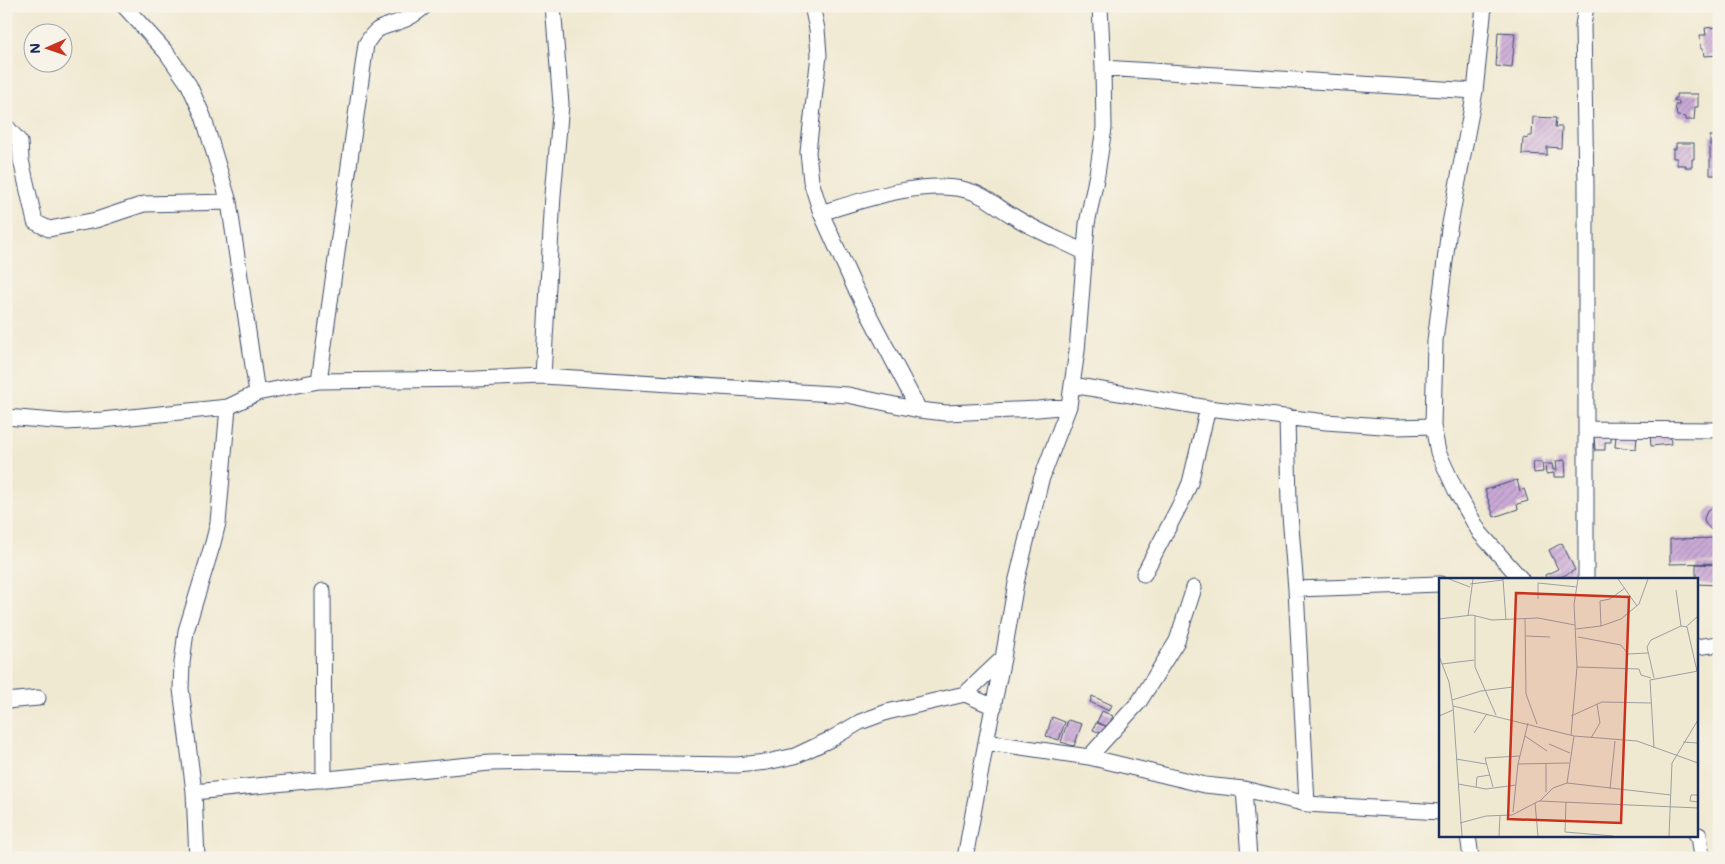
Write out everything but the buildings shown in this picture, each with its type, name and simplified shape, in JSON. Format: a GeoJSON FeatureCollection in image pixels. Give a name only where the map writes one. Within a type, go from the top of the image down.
{"type":"FeatureCollection","features":[{"type":"Feature","properties":{"kind":"street"},"geometry":{"type":"LineString","coordinates":[[124,6],[166,52],[189,85],[203,116],[228,202],[257,393]]}},
{"type":"Feature","properties":{"kind":"street"},"geometry":{"type":"LineString","coordinates":[[319,381],[366,44],[374,32],[385,26],[401,22],[425,6]]}},
{"type":"Feature","properties":{"kind":"street"},"geometry":{"type":"LineString","coordinates":[[543,376],[553,195],[561,119],[553,6]]}},
{"type":"Feature","properties":{"kind":"street"},"geometry":{"type":"LineString","coordinates":[[812,6],[817,29],[819,55],[808,152],[812,181],[821,213],[854,286],[919,410]]}},
{"type":"Feature","properties":{"kind":"street"},"geometry":{"type":"LineString","coordinates":[[965,858],[1016,583],[1041,480],[1069,406],[1077,351],[1086,224],[1097,174],[1104,128],[1100,6]]}},
{"type":"Feature","properties":{"kind":"street"},"geometry":{"type":"LineString","coordinates":[[1484,6],[1475,91],[1445,257],[1435,341],[1433,426],[1438,452],[1456,490],[1480,533],[1520,578]]}},
{"type":"Feature","properties":{"kind":"street"},"geometry":{"type":"LineString","coordinates":[[1586,6],[1583,26],[1586,184],[1586,578]]}},
{"type":"Feature","properties":{"kind":"street"},"geometry":{"type":"LineString","coordinates":[[1103,68],[1475,91]]}},
{"type":"Feature","properties":{"kind":"street"},"geometry":{"type":"LineString","coordinates":[[6,126],[20,142],[21,160],[35,222],[49,229],[96,220],[144,204],[228,202]]}},
{"type":"Feature","properties":{"kind":"street"},"geometry":{"type":"LineString","coordinates":[[821,213],[883,194],[944,187],[966,190],[981,196],[1012,216],[1084,252]]}},
{"type":"Feature","properties":{"kind":"street"},"geometry":{"type":"LineString","coordinates":[[6,417],[66,422],[93,421],[228,407],[257,393],[319,381],[476,379],[543,376],[848,395],[919,410],[946,413],[1069,406]]}},
{"type":"Feature","properties":{"kind":"street"},"geometry":{"type":"LineString","coordinates":[[1072,385],[1208,408],[1326,422],[1379,426],[1433,426]]}},
{"type":"Feature","properties":{"kind":"street"},"geometry":{"type":"LineString","coordinates":[[197,858],[194,792],[181,690],[182,663],[186,630],[218,523],[228,407]]}},
{"type":"Feature","properties":{"kind":"street"},"geometry":{"type":"LineString","coordinates":[[1144,574],[1186,491],[1208,408]]}},
{"type":"Feature","properties":{"kind":"street"},"geometry":{"type":"LineString","coordinates":[[1287,417],[1289,503],[1296,589],[1308,804]]}},
{"type":"Feature","properties":{"kind":"street"},"geometry":{"type":"LineString","coordinates":[[1586,429],[1719,430]]}},
{"type":"Feature","properties":{"kind":"street"},"geometry":{"type":"LineString","coordinates":[[1296,589],[1439,584]]}},
{"type":"Feature","properties":{"kind":"street"},"geometry":{"type":"LineString","coordinates":[[1089,757],[1139,702],[1159,670],[1177,641],[1194,588]]}},
{"type":"Feature","properties":{"kind":"street"},"geometry":{"type":"LineString","coordinates":[[323,591],[324,780]]}},
{"type":"Feature","properties":{"kind":"street"},"geometry":{"type":"LineString","coordinates":[[1698,647],[1719,644]]}},
{"type":"Feature","properties":{"kind":"street"},"geometry":{"type":"LineString","coordinates":[[194,792],[490,763],[737,765],[767,762],[795,756],[831,739],[860,722],[887,712],[965,694],[1003,658]]}},
{"type":"Feature","properties":{"kind":"street"},"geometry":{"type":"LineString","coordinates":[[965,694],[994,706]]}},
{"type":"Feature","properties":{"kind":"street"},"geometry":{"type":"LineString","coordinates":[[6,701],[38,698]]}},
{"type":"Feature","properties":{"kind":"street"},"geometry":{"type":"LineString","coordinates":[[986,742],[1089,757],[1205,785],[1244,789],[1308,804],[1439,812]]}},
{"type":"Feature","properties":{"kind":"street"},"geometry":{"type":"LineString","coordinates":[[1244,789],[1249,858]]}},
{"type":"Feature","properties":{"kind":"street"},"geometry":{"type":"LineString","coordinates":[[1698,834],[1702,858]]}},
{"type":"Feature","properties":{"kind":"street"},"geometry":{"type":"LineString","coordinates":[[1468,836],[1471,858]]}}]}
